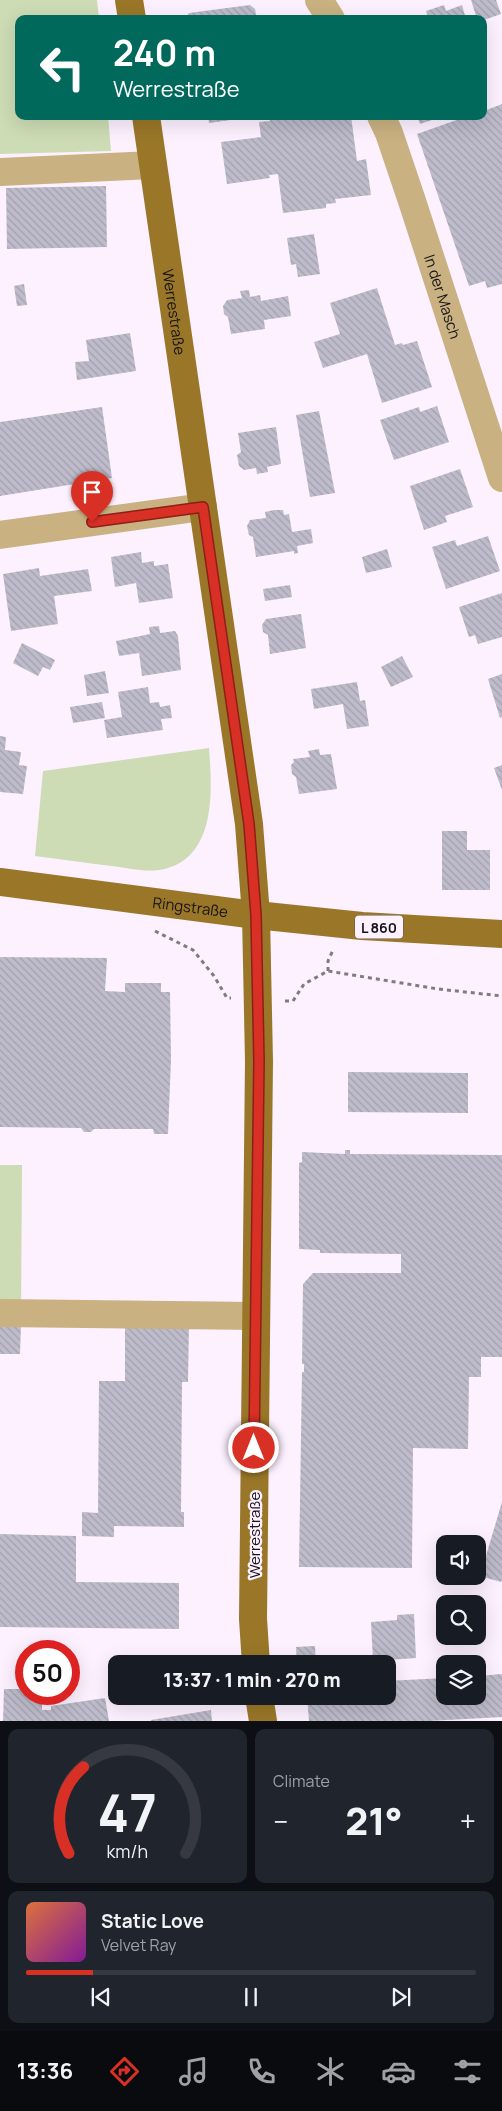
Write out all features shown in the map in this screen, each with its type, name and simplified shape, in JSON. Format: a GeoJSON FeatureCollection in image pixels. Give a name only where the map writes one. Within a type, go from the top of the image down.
{"type":"FeatureCollection","features":[{"type":"Feature","properties":{"kind":"main road"},"geometry":{"type":"LineString","coordinates":[[129,0],[131,15]]}},
{"type":"Feature","properties":{"kind":"main road","name":"Werrestraße"},"geometry":{"type":"LineString","coordinates":[[147,120],[249,824],[256,915],[258,999],[253,1619],[255,1655]]}},
{"type":"Feature","properties":{"kind":"main road","name":"Ringstraße"},"geometry":{"type":"LineString","coordinates":[[0,882],[157,903],[362,926],[502,934]]}},
{"type":"Feature","properties":{"kind":"main road"},"geometry":{"type":"LineString","coordinates":[[260,1705],[262,1721]]}},
{"type":"Feature","properties":{"kind":"street"},"geometry":{"type":"LineString","coordinates":[[319,0],[328,15]]}},
{"type":"Feature","properties":{"kind":"street","name":"In der Masch"},"geometry":{"type":"LineString","coordinates":[[383,120],[409,193],[502,478]]}},
{"type":"Feature","properties":{"kind":"street"},"geometry":{"type":"LineString","coordinates":[[0,172],[153,165]]}},
{"type":"Feature","properties":{"kind":"street"},"geometry":{"type":"LineString","coordinates":[[0,535],[203,507]]}},
{"type":"Feature","properties":{"kind":"street"},"geometry":{"type":"LineString","coordinates":[[0,1313],[255,1316]]}},
{"type":"Feature","properties":{"kind":"path"},"geometry":{"type":"LineString","coordinates":[[157,903],[154,930],[193,950],[214,976],[226,998],[293,1002],[304,984],[328,971],[438,989],[502,996]]}},
{"type":"Feature","properties":{"kind":"path"},"geometry":{"type":"LineString","coordinates":[[328,971],[328,961],[333,950]]}},
{"type":"Feature","properties":{"kind":"green space"},"geometry":{"type":"Polygon","coordinates":[[[0,0],[97,0],[99,15],[15,15],[15,120],[108,120],[111,151],[0,154],[0,0]]]}},
{"type":"Feature","properties":{"kind":"green space"},"geometry":{"type":"Polygon","coordinates":[[[209,748],[211,781],[208,817],[203,834],[195,848],[184,860],[168,868],[147,871],[35,856],[43,771],[209,748]]]}},
{"type":"Feature","properties":{"kind":"green space"},"geometry":{"type":"Polygon","coordinates":[[[0,1165],[22,1165],[21,1324],[0,1324],[0,1165]]]}},
{"type":"Feature","properties":{"kind":"building"},"geometry":{"type":"Polygon","coordinates":[[[471,0],[496,0],[501,14],[487,19],[487,15],[476,15],[471,0]]]}},
{"type":"Feature","properties":{"kind":"building"},"geometry":{"type":"Polygon","coordinates":[[[250,5],[255,9],[256,15],[188,15],[189,13],[250,5]]]}},
{"type":"Feature","properties":{"kind":"building"},"geometry":{"type":"Polygon","coordinates":[[[444,5],[446,11],[462,5],[465,15],[427,15],[426,11],[444,5]]]}},
{"type":"Feature","properties":{"kind":"building"},"geometry":{"type":"Polygon","coordinates":[[[502,104],[502,284],[487,288],[485,281],[469,286],[417,134],[457,120],[487,120],[487,110],[502,104]]]}},
{"type":"Feature","properties":{"kind":"building"},"geometry":{"type":"Polygon","coordinates":[[[209,120],[231,120],[209,123],[209,120]]]}},
{"type":"Feature","properties":{"kind":"building"},"geometry":{"type":"Polygon","coordinates":[[[352,120],[357,161],[366,159],[371,195],[335,199],[336,203],[326,204],[326,208],[283,213],[278,174],[269,175],[270,178],[227,184],[221,142],[261,137],[259,122],[352,120]]]}},
{"type":"Feature","properties":{"kind":"building"},"geometry":{"type":"Polygon","coordinates":[[[418,120],[432,120],[420,124],[418,120]]]}},
{"type":"Feature","properties":{"kind":"building"},"geometry":{"type":"Polygon","coordinates":[[[106,186],[107,247],[7,249],[6,188],[106,186]]]}},
{"type":"Feature","properties":{"kind":"building"},"geometry":{"type":"Polygon","coordinates":[[[314,234],[320,274],[298,277],[296,264],[291,265],[287,238],[314,234]]]}},
{"type":"Feature","properties":{"kind":"building"},"geometry":{"type":"Polygon","coordinates":[[[24,284],[27,305],[17,306],[14,286],[24,284]]]}},
{"type":"Feature","properties":{"kind":"building"},"geometry":{"type":"Polygon","coordinates":[[[377,288],[395,345],[417,341],[432,387],[382,403],[367,354],[323,368],[314,342],[340,334],[330,303],[377,288]]]}},
{"type":"Feature","properties":{"kind":"building"},"geometry":{"type":"Polygon","coordinates":[[[249,290],[250,297],[260,295],[261,301],[288,296],[291,316],[264,320],[265,329],[231,334],[228,317],[224,314],[223,306],[227,300],[242,298],[240,291],[249,290]]]}},
{"type":"Feature","properties":{"kind":"building"},"geometry":{"type":"Polygon","coordinates":[[[130,333],[136,371],[77,380],[75,362],[89,361],[86,340],[130,333]]]}},
{"type":"Feature","properties":{"kind":"building"},"geometry":{"type":"Polygon","coordinates":[[[437,406],[449,442],[394,460],[380,420],[419,407],[420,412],[437,406]]]}},
{"type":"Feature","properties":{"kind":"building"},"geometry":{"type":"Polygon","coordinates":[[[102,407],[112,478],[0,496],[0,422],[102,407]]]}},
{"type":"Feature","properties":{"kind":"building"},"geometry":{"type":"Polygon","coordinates":[[[319,411],[335,493],[310,497],[296,415],[319,411]]]}},
{"type":"Feature","properties":{"kind":"building"},"geometry":{"type":"Polygon","coordinates":[[[276,427],[281,464],[267,467],[268,472],[257,474],[256,468],[244,470],[239,466],[237,455],[241,452],[238,433],[276,427]]]}},
{"type":"Feature","properties":{"kind":"building"},"geometry":{"type":"Polygon","coordinates":[[[460,469],[473,507],[445,516],[447,522],[424,530],[410,486],[460,469]]]}},
{"type":"Feature","properties":{"kind":"building"},"geometry":{"type":"Polygon","coordinates":[[[283,510],[284,515],[289,514],[292,532],[311,529],[313,543],[297,546],[298,553],[294,554],[294,551],[256,557],[253,537],[249,535],[247,526],[250,520],[266,518],[265,512],[283,510]]]}},
{"type":"Feature","properties":{"kind":"building"},"geometry":{"type":"Polygon","coordinates":[[[488,536],[500,571],[446,589],[432,547],[455,540],[457,546],[488,536]]]}},
{"type":"Feature","properties":{"kind":"building"},"geometry":{"type":"Polygon","coordinates":[[[387,549],[392,567],[366,573],[362,557],[387,549]]]}},
{"type":"Feature","properties":{"kind":"building"},"geometry":{"type":"Polygon","coordinates":[[[141,552],[142,563],[154,561],[154,566],[168,564],[173,598],[139,603],[136,583],[115,587],[111,557],[141,552]]]}},
{"type":"Feature","properties":{"kind":"building"},"geometry":{"type":"Polygon","coordinates":[[[39,568],[40,576],[88,569],[92,591],[54,596],[58,624],[11,631],[3,574],[39,568]]]}},
{"type":"Feature","properties":{"kind":"building"},"geometry":{"type":"Polygon","coordinates":[[[290,585],[292,597],[265,601],[263,589],[290,585]]]}},
{"type":"Feature","properties":{"kind":"building"},"geometry":{"type":"Polygon","coordinates":[[[502,593],[502,637],[478,644],[475,635],[469,637],[459,607],[502,593]]]}},
{"type":"Feature","properties":{"kind":"building"},"geometry":{"type":"Polygon","coordinates":[[[301,614],[306,648],[270,654],[268,635],[263,632],[262,625],[266,619],[301,614]]]}},
{"type":"Feature","properties":{"kind":"building"},"geometry":{"type":"Polygon","coordinates":[[[159,626],[160,633],[175,631],[178,636],[181,670],[142,676],[139,653],[119,656],[116,641],[150,634],[149,627],[159,626]]]}},
{"type":"Feature","properties":{"kind":"building"},"geometry":{"type":"Polygon","coordinates":[[[22,643],[55,660],[50,670],[43,667],[38,676],[13,663],[22,643]]]}},
{"type":"Feature","properties":{"kind":"building"},"geometry":{"type":"Polygon","coordinates":[[[402,656],[413,677],[391,687],[381,667],[402,656]]]}},
{"type":"Feature","properties":{"kind":"building"},"geometry":{"type":"Polygon","coordinates":[[[105,671],[109,693],[87,696],[84,675],[105,671]]]}},
{"type":"Feature","properties":{"kind":"building"},"geometry":{"type":"Polygon","coordinates":[[[502,674],[502,717],[500,718],[488,679],[502,674]]]}},
{"type":"Feature","properties":{"kind":"building"},"geometry":{"type":"Polygon","coordinates":[[[357,682],[360,701],[365,700],[369,726],[347,729],[343,704],[314,709],[311,689],[357,682]]]}},
{"type":"Feature","properties":{"kind":"building"},"geometry":{"type":"Polygon","coordinates":[[[148,687],[150,703],[159,702],[160,707],[170,705],[172,718],[161,719],[163,730],[107,738],[104,720],[122,717],[118,692],[148,687]]]}},
{"type":"Feature","properties":{"kind":"building"},"geometry":{"type":"Polygon","coordinates":[[[102,702],[105,718],[73,723],[70,707],[102,702]]]}},
{"type":"Feature","properties":{"kind":"building"},"geometry":{"type":"Polygon","coordinates":[[[0,736],[6,737],[5,750],[21,752],[19,765],[27,766],[23,794],[0,792],[0,736]]]}},
{"type":"Feature","properties":{"kind":"building"},"geometry":{"type":"Polygon","coordinates":[[[319,749],[320,755],[331,754],[337,789],[299,794],[296,777],[292,774],[291,765],[294,762],[293,759],[310,757],[308,751],[319,749]]]}},
{"type":"Feature","properties":{"kind":"building"},"geometry":{"type":"Polygon","coordinates":[[[502,765],[502,790],[494,768],[502,765]]]}},
{"type":"Feature","properties":{"kind":"building"},"geometry":{"type":"Polygon","coordinates":[[[442,831],[467,831],[467,850],[490,850],[490,890],[442,890],[442,831]]]}},
{"type":"Feature","properties":{"kind":"building"},"geometry":{"type":"Polygon","coordinates":[[[0,957],[107,958],[105,991],[125,992],[125,983],[161,983],[161,992],[170,992],[171,1059],[168,1134],[154,1134],[153,1129],[94,1129],[91,1132],[84,1132],[81,1128],[0,1127],[0,957]]]}},
{"type":"Feature","properties":{"kind":"building"},"geometry":{"type":"Polygon","coordinates":[[[348,1072],[468,1073],[468,1113],[348,1112],[348,1072]]]}},
{"type":"Feature","properties":{"kind":"building"},"geometry":{"type":"Polygon","coordinates":[[[345,1150],[350,1150],[350,1154],[502,1155],[502,1357],[481,1357],[481,1377],[469,1377],[468,1449],[413,1448],[412,1568],[299,1567],[302,1372],[304,1372],[304,1364],[302,1364],[303,1284],[313,1273],[401,1273],[401,1254],[320,1253],[320,1250],[299,1249],[299,1163],[302,1162],[302,1152],[345,1154],[345,1150]]]}},
{"type":"Feature","properties":{"kind":"building"},"geometry":{"type":"Polygon","coordinates":[[[0,1324],[21,1324],[20,1354],[0,1354],[0,1324]]]}},
{"type":"Feature","properties":{"kind":"building"},"geometry":{"type":"Polygon","coordinates":[[[125,1325],[189,1325],[188,1382],[182,1382],[181,1512],[184,1512],[184,1527],[114,1526],[114,1537],[82,1536],[82,1512],[98,1513],[99,1381],[125,1381],[125,1325]]]}},
{"type":"Feature","properties":{"kind":"building"},"geometry":{"type":"Polygon","coordinates":[[[502,1502],[501,1582],[486,1578],[486,1556],[502,1502]]]}},
{"type":"Feature","properties":{"kind":"building"},"geometry":{"type":"Polygon","coordinates":[[[0,1534],[76,1536],[76,1582],[179,1583],[179,1629],[0,1627],[0,1534]]]}},
{"type":"Feature","properties":{"kind":"building"},"geometry":{"type":"Polygon","coordinates":[[[414,1614],[416,1658],[396,1659],[396,1655],[373,1655],[371,1622],[397,1620],[397,1615],[414,1614]]]}},
{"type":"Feature","properties":{"kind":"building"},"geometry":{"type":"Polygon","coordinates":[[[315,1646],[316,1655],[296,1655],[296,1647],[315,1646]]]}},
{"type":"Feature","properties":{"kind":"building"},"geometry":{"type":"Polygon","coordinates":[[[502,1674],[502,1717],[429,1721],[309,1721],[308,1705],[396,1705],[396,1680],[436,1678],[436,1705],[486,1705],[486,1675],[502,1674]]]}},
{"type":"Feature","properties":{"kind":"building"},"geometry":{"type":"Polygon","coordinates":[[[4,1689],[15,1689],[15,1705],[42,1705],[42,1710],[51,1710],[51,1706],[80,1705],[80,1702],[105,1698],[109,1721],[3,1721],[4,1689]]]}},
{"type":"Feature","properties":{"kind":"building"},"geometry":{"type":"Polygon","coordinates":[[[211,1710],[212,1721],[151,1721],[151,1720],[211,1710]]]}},
{"type":"Feature","properties":{"kind":"route"},"geometry":{"type":"LineString","coordinates":[[92,522],[203,507],[249,824],[256,915],[259,1061],[254,1448]]}}]}
